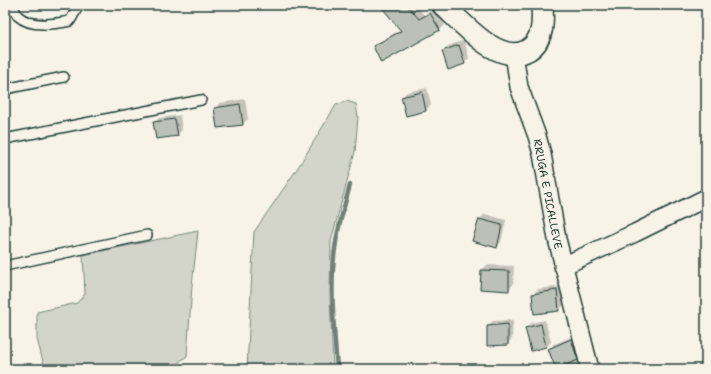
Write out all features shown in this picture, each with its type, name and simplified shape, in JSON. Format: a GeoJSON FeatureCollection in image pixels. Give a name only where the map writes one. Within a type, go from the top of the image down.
{"type":"FeatureCollection","features":[{"type":"Feature","properties":{"kind":"street"},"geometry":{"type":"LineString","coordinates":[[443,5],[484,42],[494,49],[504,53],[514,54],[524,52],[533,47],[539,38],[542,29],[542,5]]}},
{"type":"Feature","properties":{"kind":"street","name":"RRUGA E PICALLEVE"},"geometry":{"type":"LineString","coordinates":[[514,54],[519,87],[542,154],[563,266],[590,369]]}},
{"type":"Feature","properties":{"kind":"street","name":"RRUGA E PICALLEVE"},"geometry":{"type":"LineString","coordinates":[[563,266],[706,198]]}},
{"type":"Feature","properties":{"kind":"lane"},"geometry":{"type":"LineString","coordinates":[[12,5],[18,16],[30,23],[54,24],[70,21],[79,5]]}},
{"type":"Feature","properties":{"kind":"lane"},"geometry":{"type":"LineString","coordinates":[[5,89],[64,77]]}},
{"type":"Feature","properties":{"kind":"lane"},"geometry":{"type":"LineString","coordinates":[[5,139],[202,100]]}},
{"type":"Feature","properties":{"kind":"lane"},"geometry":{"type":"LineString","coordinates":[[5,266],[147,235]]}},
{"type":"Feature","properties":{"kind":"shaded area"},"geometry":{"type":"Polygon","coordinates":[[[347,101],[356,104],[358,117],[355,152],[331,241],[330,294],[333,369],[247,369],[254,232],[297,169],[336,105],[347,101]]]}},
{"type":"Feature","properties":{"kind":"shaded area"},"geometry":{"type":"Polygon","coordinates":[[[198,231],[187,356],[170,369],[45,369],[37,339],[37,312],[77,303],[85,294],[83,255],[198,231]]]}},
{"type":"Feature","properties":{"kind":"building"},"geometry":{"type":"Polygon","coordinates":[[[380,5],[407,5],[419,19],[430,13],[440,30],[381,63],[373,46],[401,31],[380,5]]]}},
{"type":"Feature","properties":{"kind":"building"},"geometry":{"type":"Polygon","coordinates":[[[459,45],[465,64],[448,70],[442,51],[459,45]]]}},
{"type":"Feature","properties":{"kind":"building"},"geometry":{"type":"Polygon","coordinates":[[[422,92],[426,111],[406,116],[401,97],[422,92]]]}},
{"type":"Feature","properties":{"kind":"building"},"geometry":{"type":"Polygon","coordinates":[[[240,104],[243,125],[217,128],[214,108],[240,104]]]}},
{"type":"Feature","properties":{"kind":"building"},"geometry":{"type":"Polygon","coordinates":[[[175,119],[178,136],[156,139],[153,122],[175,119]]]}},
{"type":"Feature","properties":{"kind":"building"},"geometry":{"type":"Polygon","coordinates":[[[479,219],[502,225],[497,248],[472,241],[479,219]]]}},
{"type":"Feature","properties":{"kind":"building"},"geometry":{"type":"Polygon","coordinates":[[[481,270],[509,271],[509,291],[480,289],[481,270]]]}},
{"type":"Feature","properties":{"kind":"building"},"geometry":{"type":"Polygon","coordinates":[[[557,290],[559,311],[534,314],[532,294],[557,290]]]}},
{"type":"Feature","properties":{"kind":"building"},"geometry":{"type":"Polygon","coordinates":[[[508,324],[508,345],[487,346],[487,326],[508,324]]]}},
{"type":"Feature","properties":{"kind":"building"},"geometry":{"type":"Polygon","coordinates":[[[541,324],[546,347],[531,351],[525,328],[541,324]]]}},
{"type":"Feature","properties":{"kind":"building"},"geometry":{"type":"Polygon","coordinates":[[[571,339],[578,360],[556,369],[548,349],[571,339]]]}},
{"type":"Feature","properties":{"kind":"waterway"},"geometry":{"type":"LineString","coordinates":[[337,369],[332,289],[334,258],[340,221],[350,185]]}}]}
